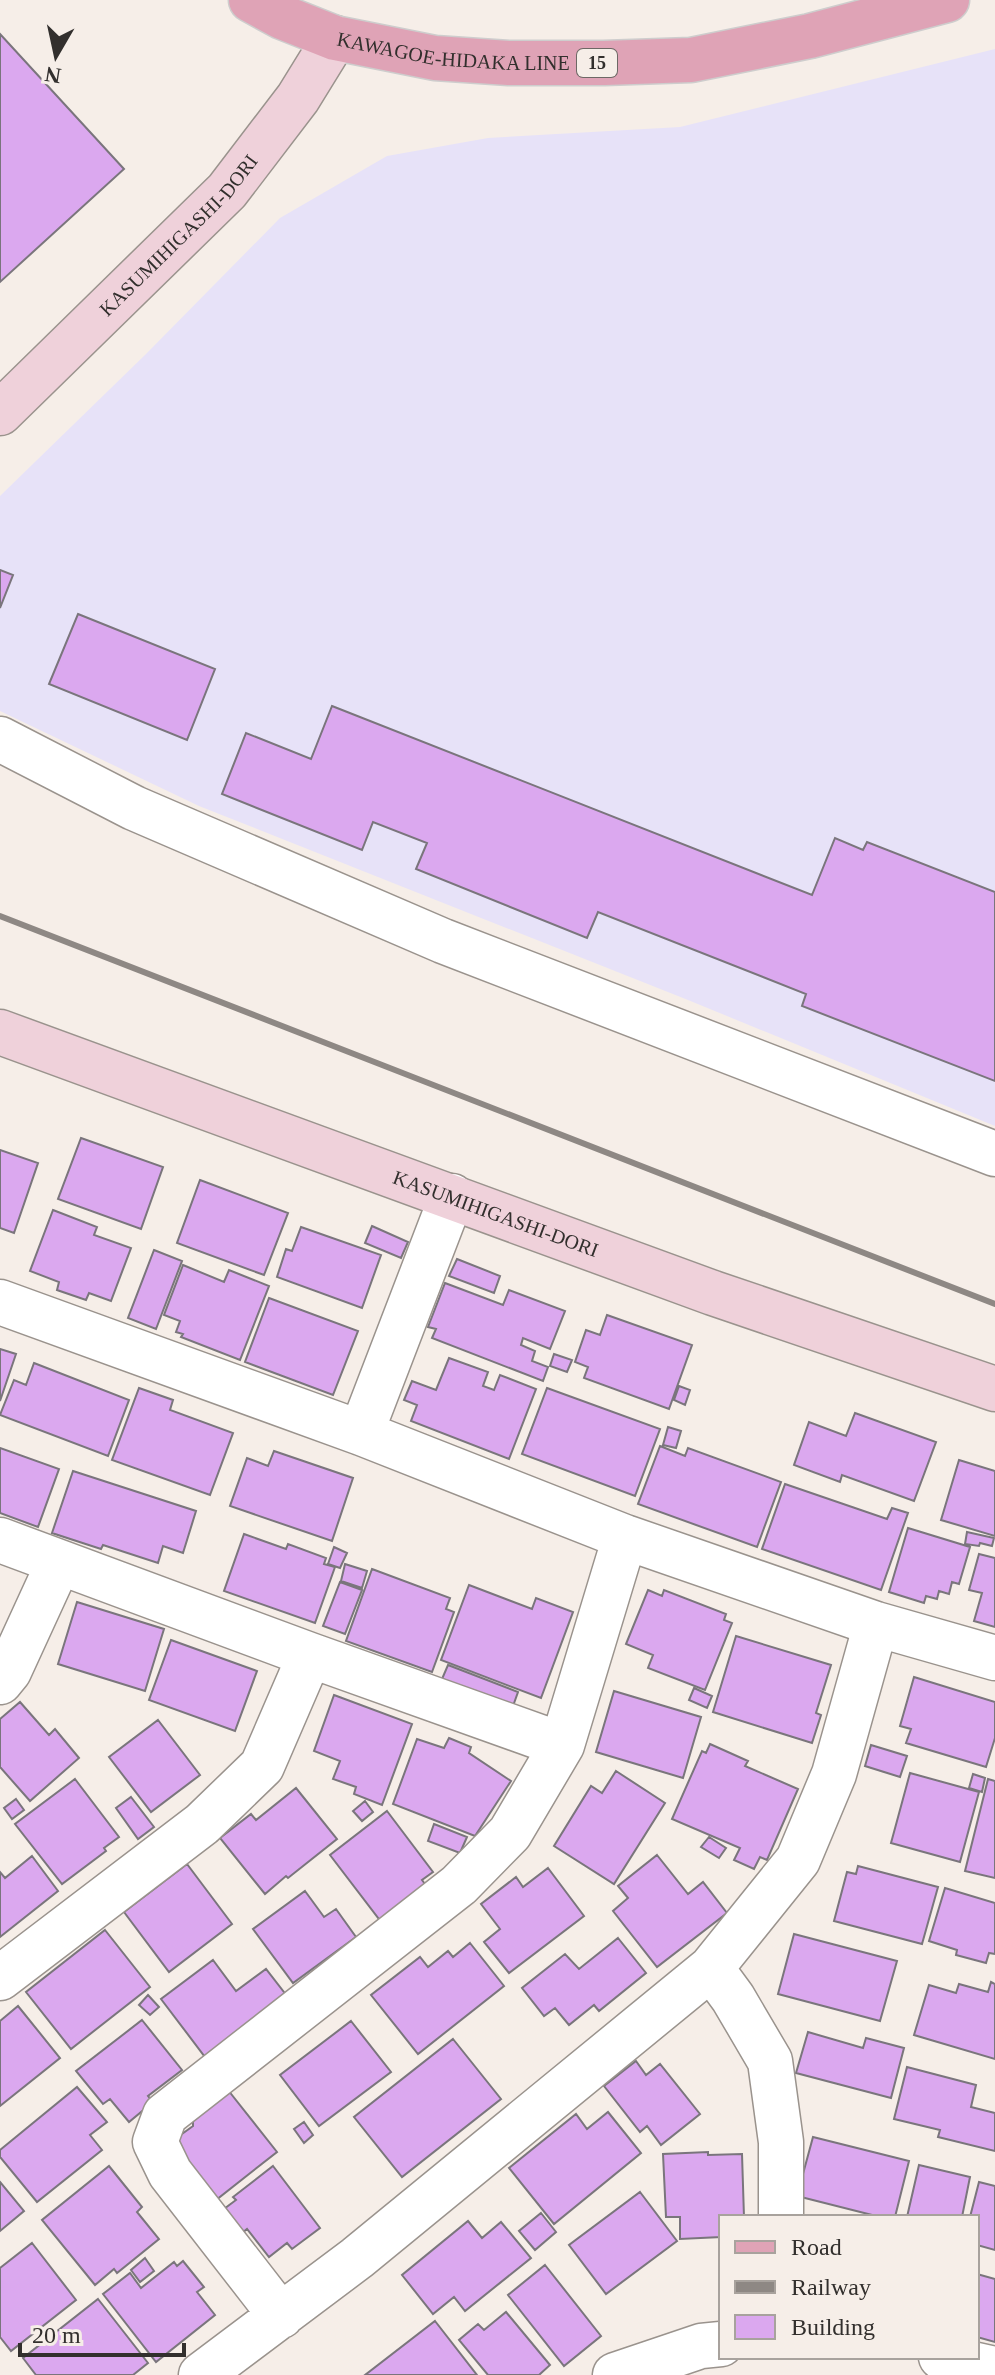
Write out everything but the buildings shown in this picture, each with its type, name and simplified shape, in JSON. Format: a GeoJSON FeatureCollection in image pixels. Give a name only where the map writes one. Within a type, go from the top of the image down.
{"type":"FeatureCollection","features":[{"type":"Feature","properties":{"kind":"main road","name":"KAWAGOE-HIDAKA LINE"},"geometry":{"type":"LineString","coordinates":[[251,0],[282,17],[335,38],[435,58],[509,63],[691,60],[810,36],[947,0]]}},
{"type":"Feature","properties":{"kind":"street","name":"KASUMIHIGASHI-DORI"},"geometry":{"type":"LineString","coordinates":[[0,413],[227,191],[298,98],[335,38]]}},
{"type":"Feature","properties":{"kind":"street"},"geometry":{"type":"LineString","coordinates":[[0,739],[134,808],[443,941],[995,1154]]}},
{"type":"Feature","properties":{"kind":"street","name":"KASUMIHIGASHI-DORI"},"geometry":{"type":"LineString","coordinates":[[0,1032],[713,1293],[995,1389]]}},
{"type":"Feature","properties":{"kind":"street"},"geometry":{"type":"LineString","coordinates":[[361,1433],[452,1196]]}},
{"type":"Feature","properties":{"kind":"street"},"geometry":{"type":"LineString","coordinates":[[0,1302],[361,1433],[625,1537],[876,1624],[995,1658]]}},
{"type":"Feature","properties":{"kind":"street"},"geometry":{"type":"LineString","coordinates":[[281,2316],[170,2173],[155,2142],[165,2115],[459,1885],[510,1833],[562,1745],[625,1537]]}},
{"type":"Feature","properties":{"kind":"street"},"geometry":{"type":"LineString","coordinates":[[0,1540],[562,1745]]}},
{"type":"Feature","properties":{"kind":"street"},"geometry":{"type":"LineString","coordinates":[[0,1682],[9,1671],[59,1562]]}},
{"type":"Feature","properties":{"kind":"street"},"geometry":{"type":"LineString","coordinates":[[201,2375],[357,2258],[711,1968],[798,1860],[834,1774],[876,1624]]}},
{"type":"Feature","properties":{"kind":"street"},"geometry":{"type":"LineString","coordinates":[[0,1978],[202,1824],[262,1766],[310,1655]]}},
{"type":"Feature","properties":{"kind":"street"},"geometry":{"type":"LineString","coordinates":[[711,1968],[733,1998],[770,2061],[781,2142],[781,2215]]}},
{"type":"Feature","properties":{"kind":"street"},"geometry":{"type":"LineString","coordinates":[[615,2375],[701,2346],[719,2344]]}},
{"type":"Feature","properties":{"kind":"street"},"geometry":{"type":"LineString","coordinates":[[950,2359],[995,2369]]}},
{"type":"Feature","properties":{"kind":"shaded area"},"geometry":{"type":"Polygon","coordinates":[[[995,49],[995,1126],[199,806],[0,711],[0,496],[280,218],[387,156],[488,138],[680,127],[995,49]]]}},
{"type":"Feature","properties":{"kind":"railway"},"geometry":{"type":"LineString","coordinates":[[0,916],[995,1304]]}}]}
